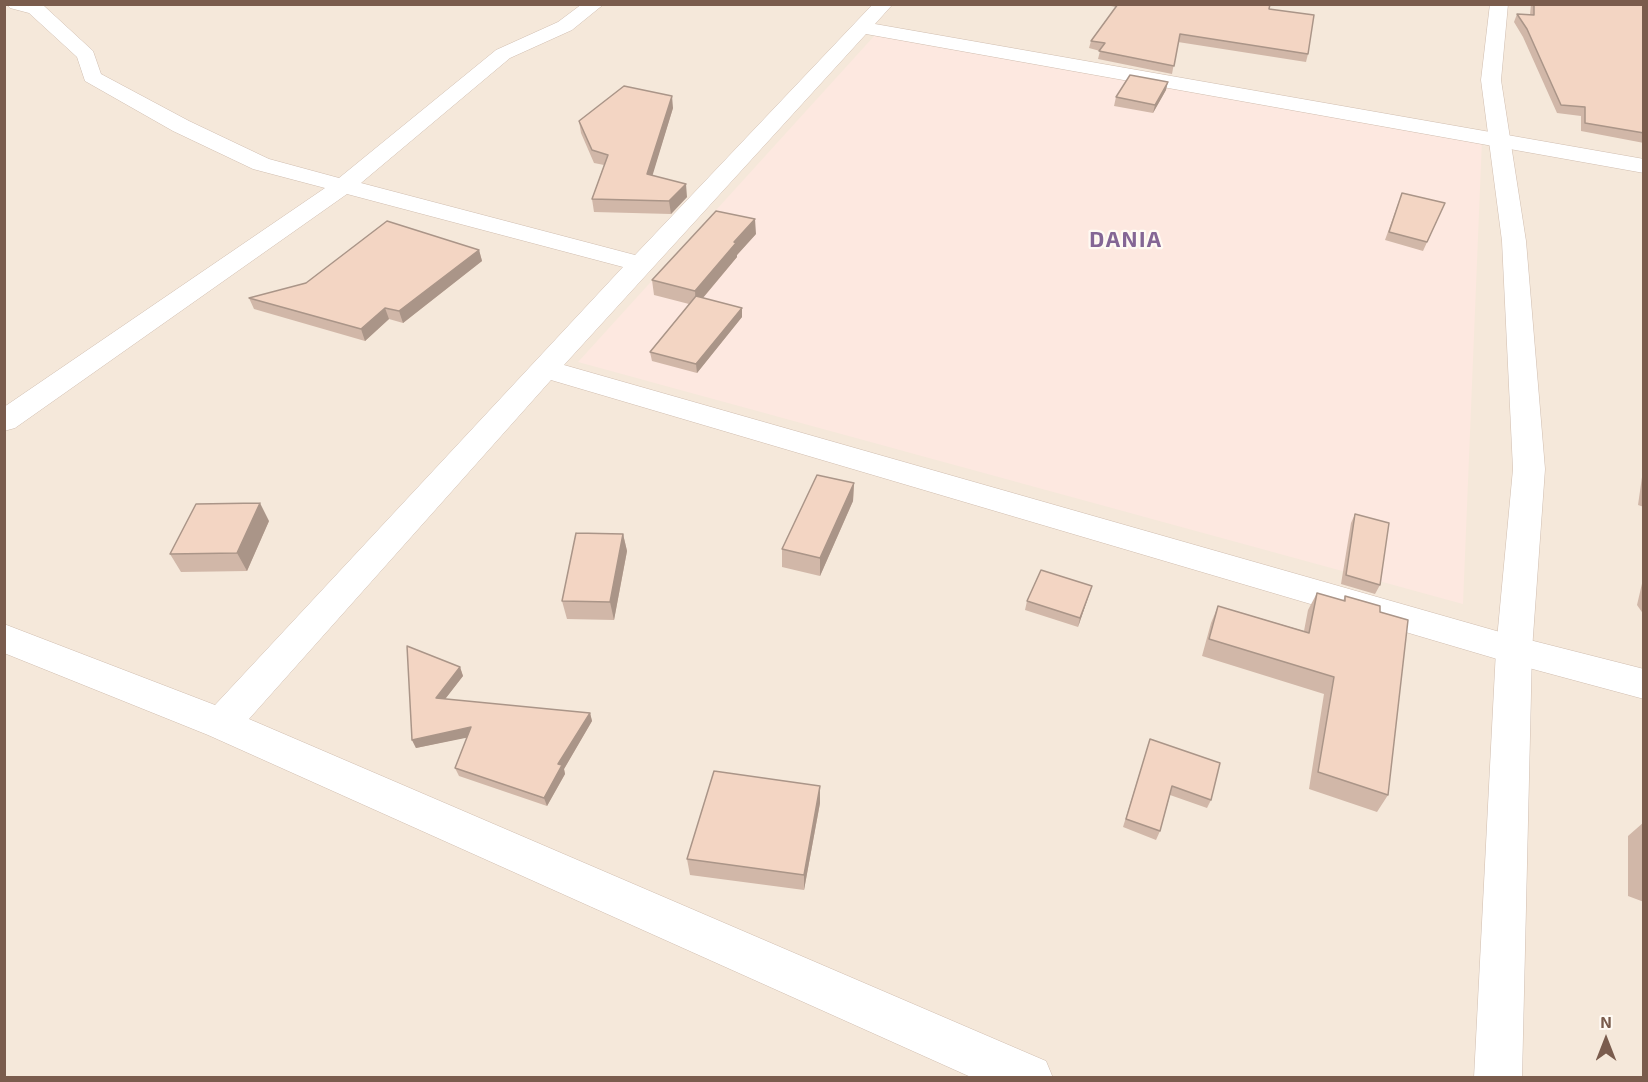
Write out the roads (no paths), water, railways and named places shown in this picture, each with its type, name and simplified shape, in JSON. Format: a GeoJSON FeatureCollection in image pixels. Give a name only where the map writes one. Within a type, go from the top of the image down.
{"type":"FeatureCollection","features":[{"type":"Feature","properties":{"kind":"street"},"geometry":{"type":"LineString","coordinates":[[16,4],[36,9],[86,55],[92,77],[181,126],[261,164],[640,264]]}},
{"type":"Feature","properties":{"kind":"street"},"geometry":{"type":"LineString","coordinates":[[4,421],[342,187],[502,54],[566,26],[595,4]]}},
{"type":"Feature","properties":{"kind":"street"},"geometry":{"type":"LineString","coordinates":[[221,724],[640,264],[864,28],[884,4]]}},
{"type":"Feature","properties":{"kind":"street"},"geometry":{"type":"LineString","coordinates":[[1498,1077],[1514,650],[1529,469],[1514,241],[1491,80],[1499,4]]}},
{"type":"Feature","properties":{"kind":"street"},"geometry":{"type":"LineString","coordinates":[[864,28],[1644,166]]}},
{"type":"Feature","properties":{"kind":"street"},"geometry":{"type":"LineString","coordinates":[[545,369],[1514,650],[1644,684]]}},
{"type":"Feature","properties":{"kind":"street"},"geometry":{"type":"LineString","coordinates":[[4,638],[221,724],[1029,1077]]}},
{"type":"Feature","properties":{"kind":"district","name":"DANIA"},"geometry":{"type":"Point","coordinates":[1126,240]}}]}
